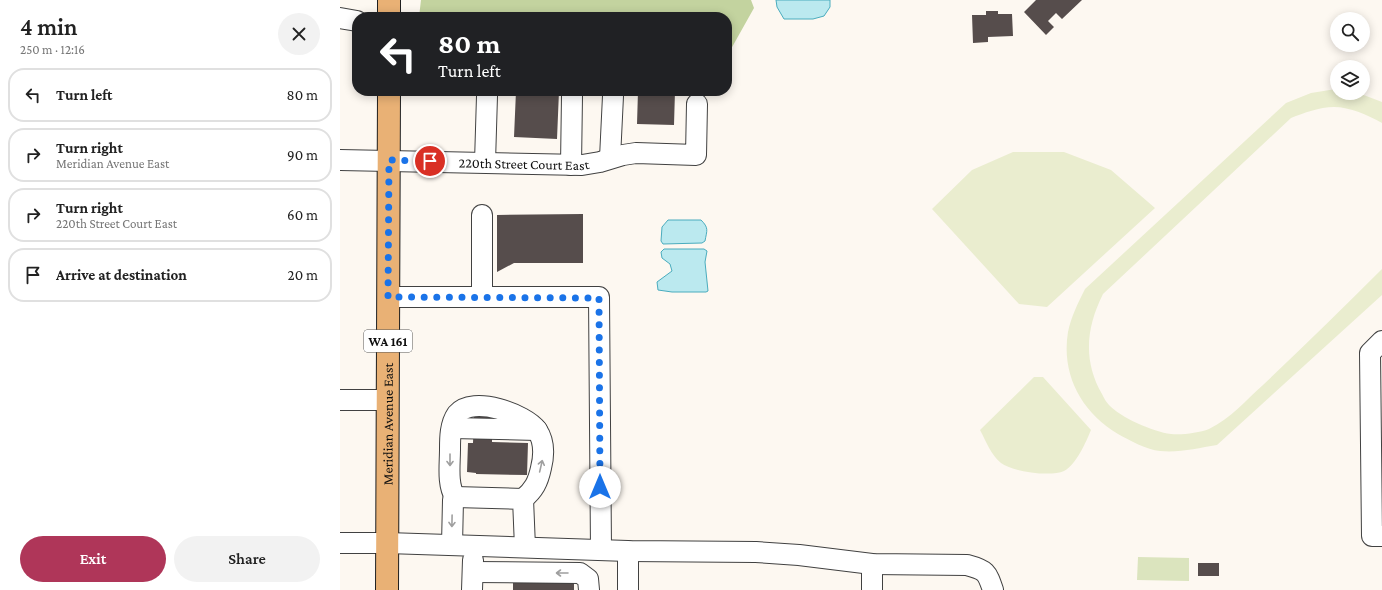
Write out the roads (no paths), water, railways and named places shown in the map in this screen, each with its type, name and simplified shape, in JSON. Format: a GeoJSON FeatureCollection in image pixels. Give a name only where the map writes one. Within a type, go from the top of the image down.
{"type":"FeatureCollection","features":[{"type":"Feature","properties":{"kind":"main road"},"geometry":{"type":"LineString","coordinates":[[389,0],[389,12]]}},
{"type":"Feature","properties":{"kind":"main road","name":"Meridian Avenue East"},"geometry":{"type":"LineString","coordinates":[[387,590],[389,96]]}},
{"type":"Feature","properties":{"kind":"lane"},"geometry":{"type":"LineString","coordinates":[[340,18],[352,20]]}},
{"type":"Feature","properties":{"kind":"lane"},"geometry":{"type":"LineString","coordinates":[[485,162],[487,96]]}},
{"type":"Feature","properties":{"kind":"lane"},"geometry":{"type":"LineString","coordinates":[[571,165],[572,96]]}},
{"type":"Feature","properties":{"kind":"lane"},"geometry":{"type":"LineString","coordinates":[[610,158],[613,96]]}},
{"type":"Feature","properties":{"kind":"lane","name":"220th Street Court East"},"geometry":{"type":"LineString","coordinates":[[340,160],[582,165],[600,162],[623,155],[696,155],[697,104]]}},
{"type":"Feature","properties":{"kind":"lane"},"geometry":{"type":"LineString","coordinates":[[482,215],[482,297]]}},
{"type":"Feature","properties":{"kind":"lane"},"geometry":{"type":"LineString","coordinates":[[388,297],[599,298],[601,550]]}},
{"type":"Feature","properties":{"kind":"lane"},"geometry":{"type":"LineString","coordinates":[[1382,341],[1370,353],[1372,536],[1382,536]]}},
{"type":"Feature","properties":{"kind":"lane"},"geometry":{"type":"LineString","coordinates":[[340,400],[388,400]]}},
{"type":"Feature","properties":{"kind":"lane"},"geometry":{"type":"LineString","coordinates":[[452,545],[453,500],[455,497],[450,487],[450,440],[457,414],[468,408],[491,407],[509,412],[530,424],[537,430],[544,448],[543,460],[536,486],[523,499],[455,497]]}},
{"type":"Feature","properties":{"kind":"lane"},"geometry":{"type":"LineString","coordinates":[[523,499],[525,547]]}},
{"type":"Feature","properties":{"kind":"lane"},"geometry":{"type":"LineString","coordinates":[[340,543],[387,543],[628,551],[756,552],[799,555],[872,564],[967,565],[980,568],[988,575],[993,590]]}},
{"type":"Feature","properties":{"kind":"lane"},"geometry":{"type":"LineString","coordinates":[[473,546],[473,581],[580,573],[588,579],[589,590]]}},
{"type":"Feature","properties":{"kind":"lane"},"geometry":{"type":"LineString","coordinates":[[628,551],[628,590]]}},
{"type":"Feature","properties":{"kind":"lane"},"geometry":{"type":"LineString","coordinates":[[872,564],[872,590]]}},
{"type":"Feature","properties":{"kind":"water"},"geometry":{"type":"Polygon","coordinates":[[[776,0],[830,0],[830,7],[824,16],[813,19],[784,19],[777,7],[776,0]]]}},
{"type":"Feature","properties":{"kind":"water"},"geometry":{"type":"Polygon","coordinates":[[[668,220],[701,220],[707,229],[705,241],[702,243],[663,244],[661,241],[662,227],[668,220]]]}},
{"type":"Feature","properties":{"kind":"water"},"geometry":{"type":"Polygon","coordinates":[[[664,249],[704,249],[707,251],[705,262],[708,291],[672,292],[658,290],[657,282],[672,271],[670,264],[662,258],[661,252],[664,249]]]}}]}
